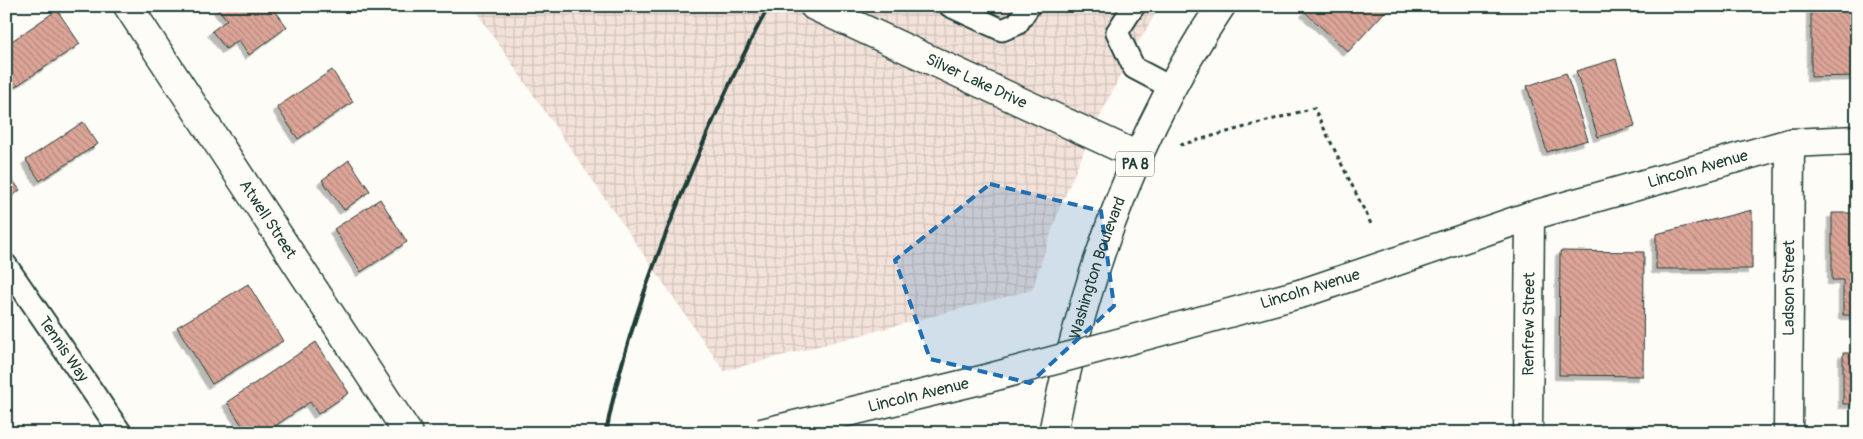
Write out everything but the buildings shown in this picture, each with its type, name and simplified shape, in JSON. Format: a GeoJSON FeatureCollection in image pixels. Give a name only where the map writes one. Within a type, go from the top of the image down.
{"type":"FeatureCollection","features":[{"type":"Feature","properties":{"kind":"main road","name":"Atwell Street"},"geometry":{"type":"LineString","coordinates":[[128,6],[408,433]]}},
{"type":"Feature","properties":{"kind":"main road","name":"Silver Lake Drive"},"geometry":{"type":"LineString","coordinates":[[814,6],[1138,156]]}},
{"type":"Feature","properties":{"kind":"main road","name":"Washington Boulevard"},"geometry":{"type":"LineString","coordinates":[[1054,433],[1067,365],[1085,296],[1109,226],[1138,156],[1172,88],[1221,6]]}},
{"type":"Feature","properties":{"kind":"main road","name":"Lincoln Avenue"},"geometry":{"type":"LineString","coordinates":[[760,433],[985,378],[1303,293],[1530,216],[1790,143],[1857,140]]}},
{"type":"Feature","properties":{"kind":"main road","name":"Ladson Street"},"geometry":{"type":"LineString","coordinates":[[1788,433],[1790,143]]}},
{"type":"Feature","properties":{"kind":"main road","name":"Renfrew Street"},"geometry":{"type":"LineString","coordinates":[[1528,433],[1530,216]]}},
{"type":"Feature","properties":{"kind":"lane"},"geometry":{"type":"LineString","coordinates":[[950,6],[1002,30],[1017,24],[1029,6]]}},
{"type":"Feature","properties":{"kind":"lane"},"geometry":{"type":"LineString","coordinates":[[1134,6],[1117,32],[1134,68],[1172,88]]}},
{"type":"Feature","properties":{"kind":"lane","name":"Tennis Way"},"geometry":{"type":"LineString","coordinates":[[6,265],[121,433]]}},
{"type":"Feature","properties":{"kind":"path"},"geometry":{"type":"LineString","coordinates":[[1138,156],[1314,108],[1371,224]]}},
{"type":"Feature","properties":{"kind":"highlighted area"},"geometry":{"type":"Polygon","coordinates":[[[990,184],[1101,211],[1114,306],[1030,383],[930,359],[895,260],[990,184]]]}},
{"type":"Feature","properties":{"kind":"shaded area"},"geometry":{"type":"Polygon","coordinates":[[[472,6],[1160,6],[1126,63],[1091,135],[1060,207],[1032,290],[724,371],[472,6]]]}},
{"type":"Feature","properties":{"kind":"railway"},"geometry":{"type":"LineString","coordinates":[[606,433],[621,366],[641,301],[664,237],[718,110],[747,47],[769,6]]}}]}
